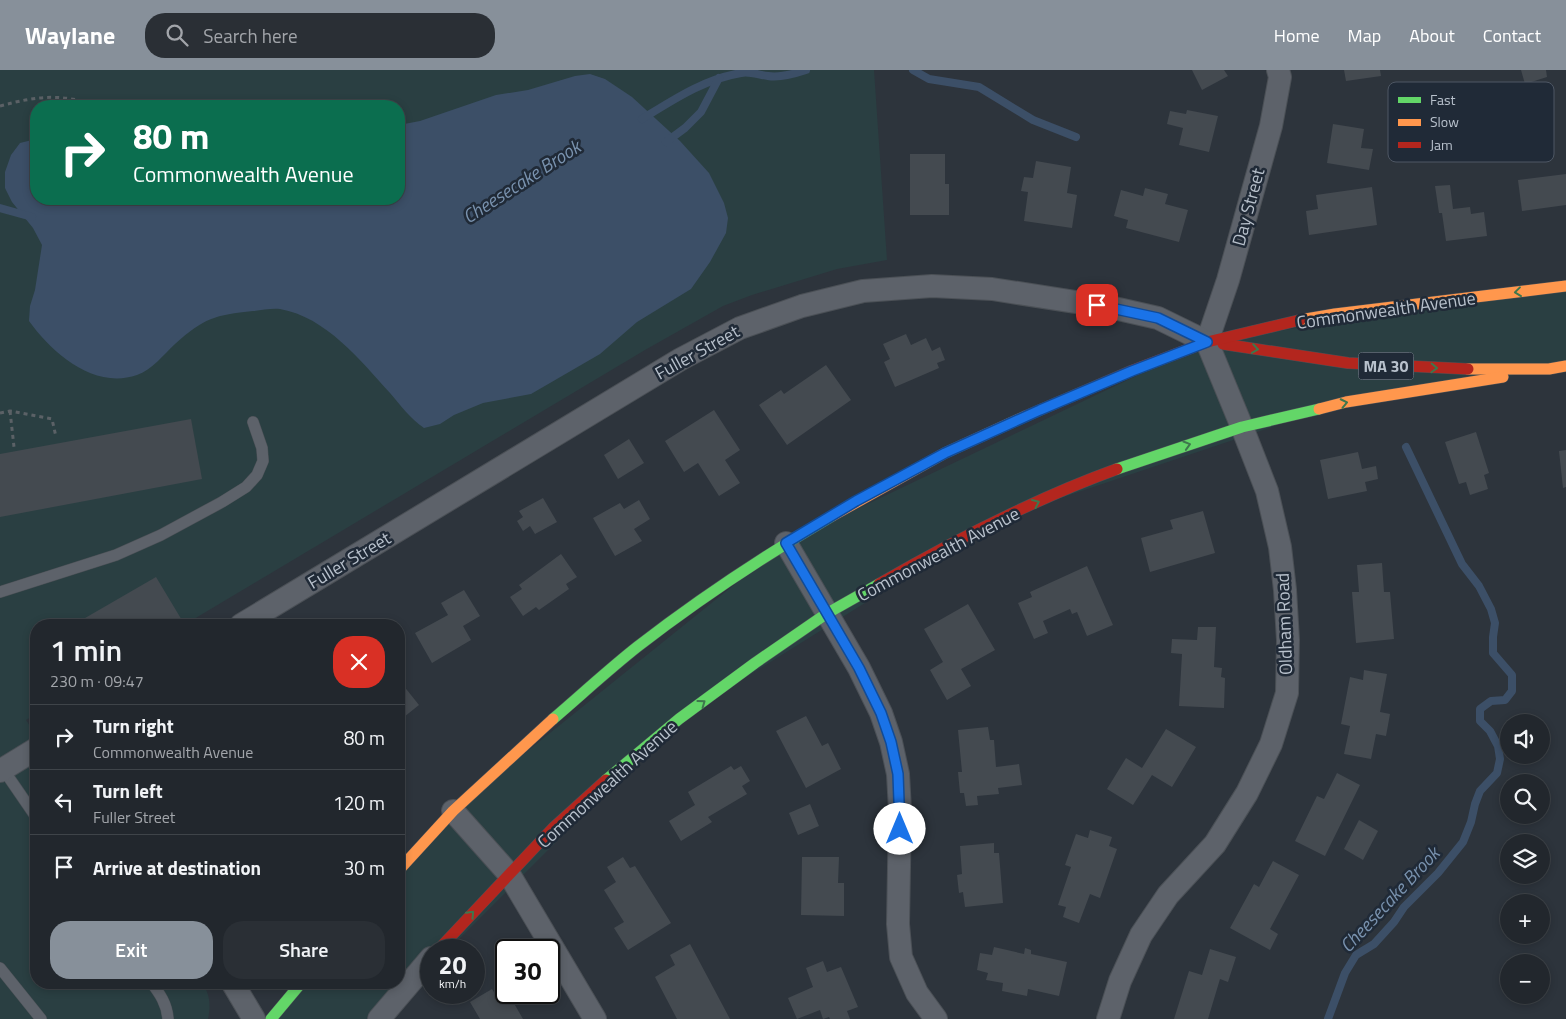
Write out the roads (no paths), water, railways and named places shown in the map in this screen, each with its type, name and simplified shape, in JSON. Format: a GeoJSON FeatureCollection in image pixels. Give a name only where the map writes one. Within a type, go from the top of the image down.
{"type":"FeatureCollection","features":[{"type":"Feature","properties":{"kind":"main road","name":"Commonwealth Avenue"},"geometry":{"type":"LineString","coordinates":[[405,863],[453,811],[546,725],[636,648],[716,589],[786,543],[856,501],[945,453],[1123,374],[1207,342],[1281,324],[1335,314],[1566,286]]}},
{"type":"Feature","properties":{"kind":"main road","name":"Commonwealth Avenue"},"geometry":{"type":"LineString","coordinates":[[1207,342],[1348,363],[1406,367],[1549,369]]}},
{"type":"Feature","properties":{"kind":"main road","name":"Commonwealth Avenue"},"geometry":{"type":"LineString","coordinates":[[448,939],[553,828],[664,732],[826,614],[914,564],[1001,518],[1087,480],[1168,450],[1242,427],[1346,402],[1566,366]]}},
{"type":"Feature","properties":{"kind":"main road"},"geometry":{"type":"LineString","coordinates":[[271,1019],[296,989]]}},
{"type":"Feature","properties":{"kind":"street","name":"Day Street"},"geometry":{"type":"LineString","coordinates":[[1207,342],[1228,280],[1271,126],[1280,77],[1278,70]]}},
{"type":"Feature","properties":{"kind":"street","name":"Fuller Street"},"geometry":{"type":"LineString","coordinates":[[252,619],[681,359],[740,328],[802,306],[863,291],[932,286],[992,289],[1114,308],[1158,318],[1207,342]]}},
{"type":"Feature","properties":{"kind":"street","name":"Oldham Road"},"geometry":{"type":"LineString","coordinates":[[1108,1019],[1120,981],[1141,934],[1168,895],[1215,844],[1247,794],[1271,744],[1286,693],[1288,640],[1280,546],[1266,491],[1207,342]]}},
{"type":"Feature","properties":{"kind":"street"},"geometry":{"type":"LineString","coordinates":[[786,543],[859,668],[881,713],[891,742],[898,774],[900,801],[898,924],[901,957],[917,993],[936,1019]]}},
{"type":"Feature","properties":{"kind":"street"},"geometry":{"type":"LineString","coordinates":[[2,770],[30,753]]}},
{"type":"Feature","properties":{"kind":"street"},"geometry":{"type":"LineString","coordinates":[[453,811],[508,874],[595,1019]]}},
{"type":"Feature","properties":{"kind":"street"},"geometry":{"type":"LineString","coordinates":[[380,1019],[420,971]]}},
{"type":"Feature","properties":{"kind":"street"},"geometry":{"type":"LineString","coordinates":[[236,989],[254,1019]]}},
{"type":"Feature","properties":{"kind":"lane"},"geometry":{"type":"LineString","coordinates":[[0,592],[116,555],[161,535],[246,487],[257,475],[263,461],[262,448],[254,422]]}},
{"type":"Feature","properties":{"kind":"lane"},"geometry":{"type":"LineString","coordinates":[[2,770],[30,809]]}},
{"type":"Feature","properties":{"kind":"lane"},"geometry":{"type":"LineString","coordinates":[[0,968],[41,1019]]}},
{"type":"Feature","properties":{"kind":"lane"},"geometry":{"type":"LineString","coordinates":[[156,989],[168,1011],[168,1019]]}},
{"type":"Feature","properties":{"kind":"water"},"geometry":{"type":"Polygon","coordinates":[[[590,74],[605,79],[632,97],[680,141],[709,173],[724,203],[728,218],[726,233],[710,262],[691,289],[637,322],[600,354],[531,394],[483,403],[454,415],[440,424],[424,428],[410,416],[367,367],[327,330],[297,314],[280,309],[240,312],[211,319],[185,335],[148,369],[137,375],[121,378],[105,377],[90,373],[76,366],[50,345],[29,321],[30,306],[35,290],[42,245],[33,228],[12,202],[5,188],[5,172],[11,155],[20,143],[30,140],[30,205],[405,205],[405,124],[420,121],[496,95],[528,90],[575,76],[590,74]]]}},
{"type":"Feature","properties":{"kind":"waterway","name":"Cheesecake Brook"},"geometry":{"type":"LineString","coordinates":[[642,119],[689,91],[727,76],[747,72],[777,76],[806,70]]}},
{"type":"Feature","properties":{"kind":"waterway","name":"Cheesecake Brook"},"geometry":{"type":"LineString","coordinates":[[913,70],[929,79],[979,87],[1033,120],[1076,137]]}},
{"type":"Feature","properties":{"kind":"waterway"},"geometry":{"type":"LineString","coordinates":[[666,142],[685,128],[701,112],[719,78]]}},
{"type":"Feature","properties":{"kind":"waterway","name":"Cheesecake Brook"},"geometry":{"type":"LineString","coordinates":[[0,208],[32,217]]}},
{"type":"Feature","properties":{"kind":"waterway","name":"Cheesecake Brook"},"geometry":{"type":"LineString","coordinates":[[1328,1019],[1345,973],[1356,955],[1374,944],[1394,922],[1404,907],[1438,873],[1463,842],[1480,791],[1497,773],[1500,759],[1498,746],[1490,731],[1480,721],[1480,709],[1491,701],[1505,700],[1512,691],[1512,675],[1493,653],[1495,623],[1491,609],[1479,586],[1462,564],[1406,447]]}}]}
